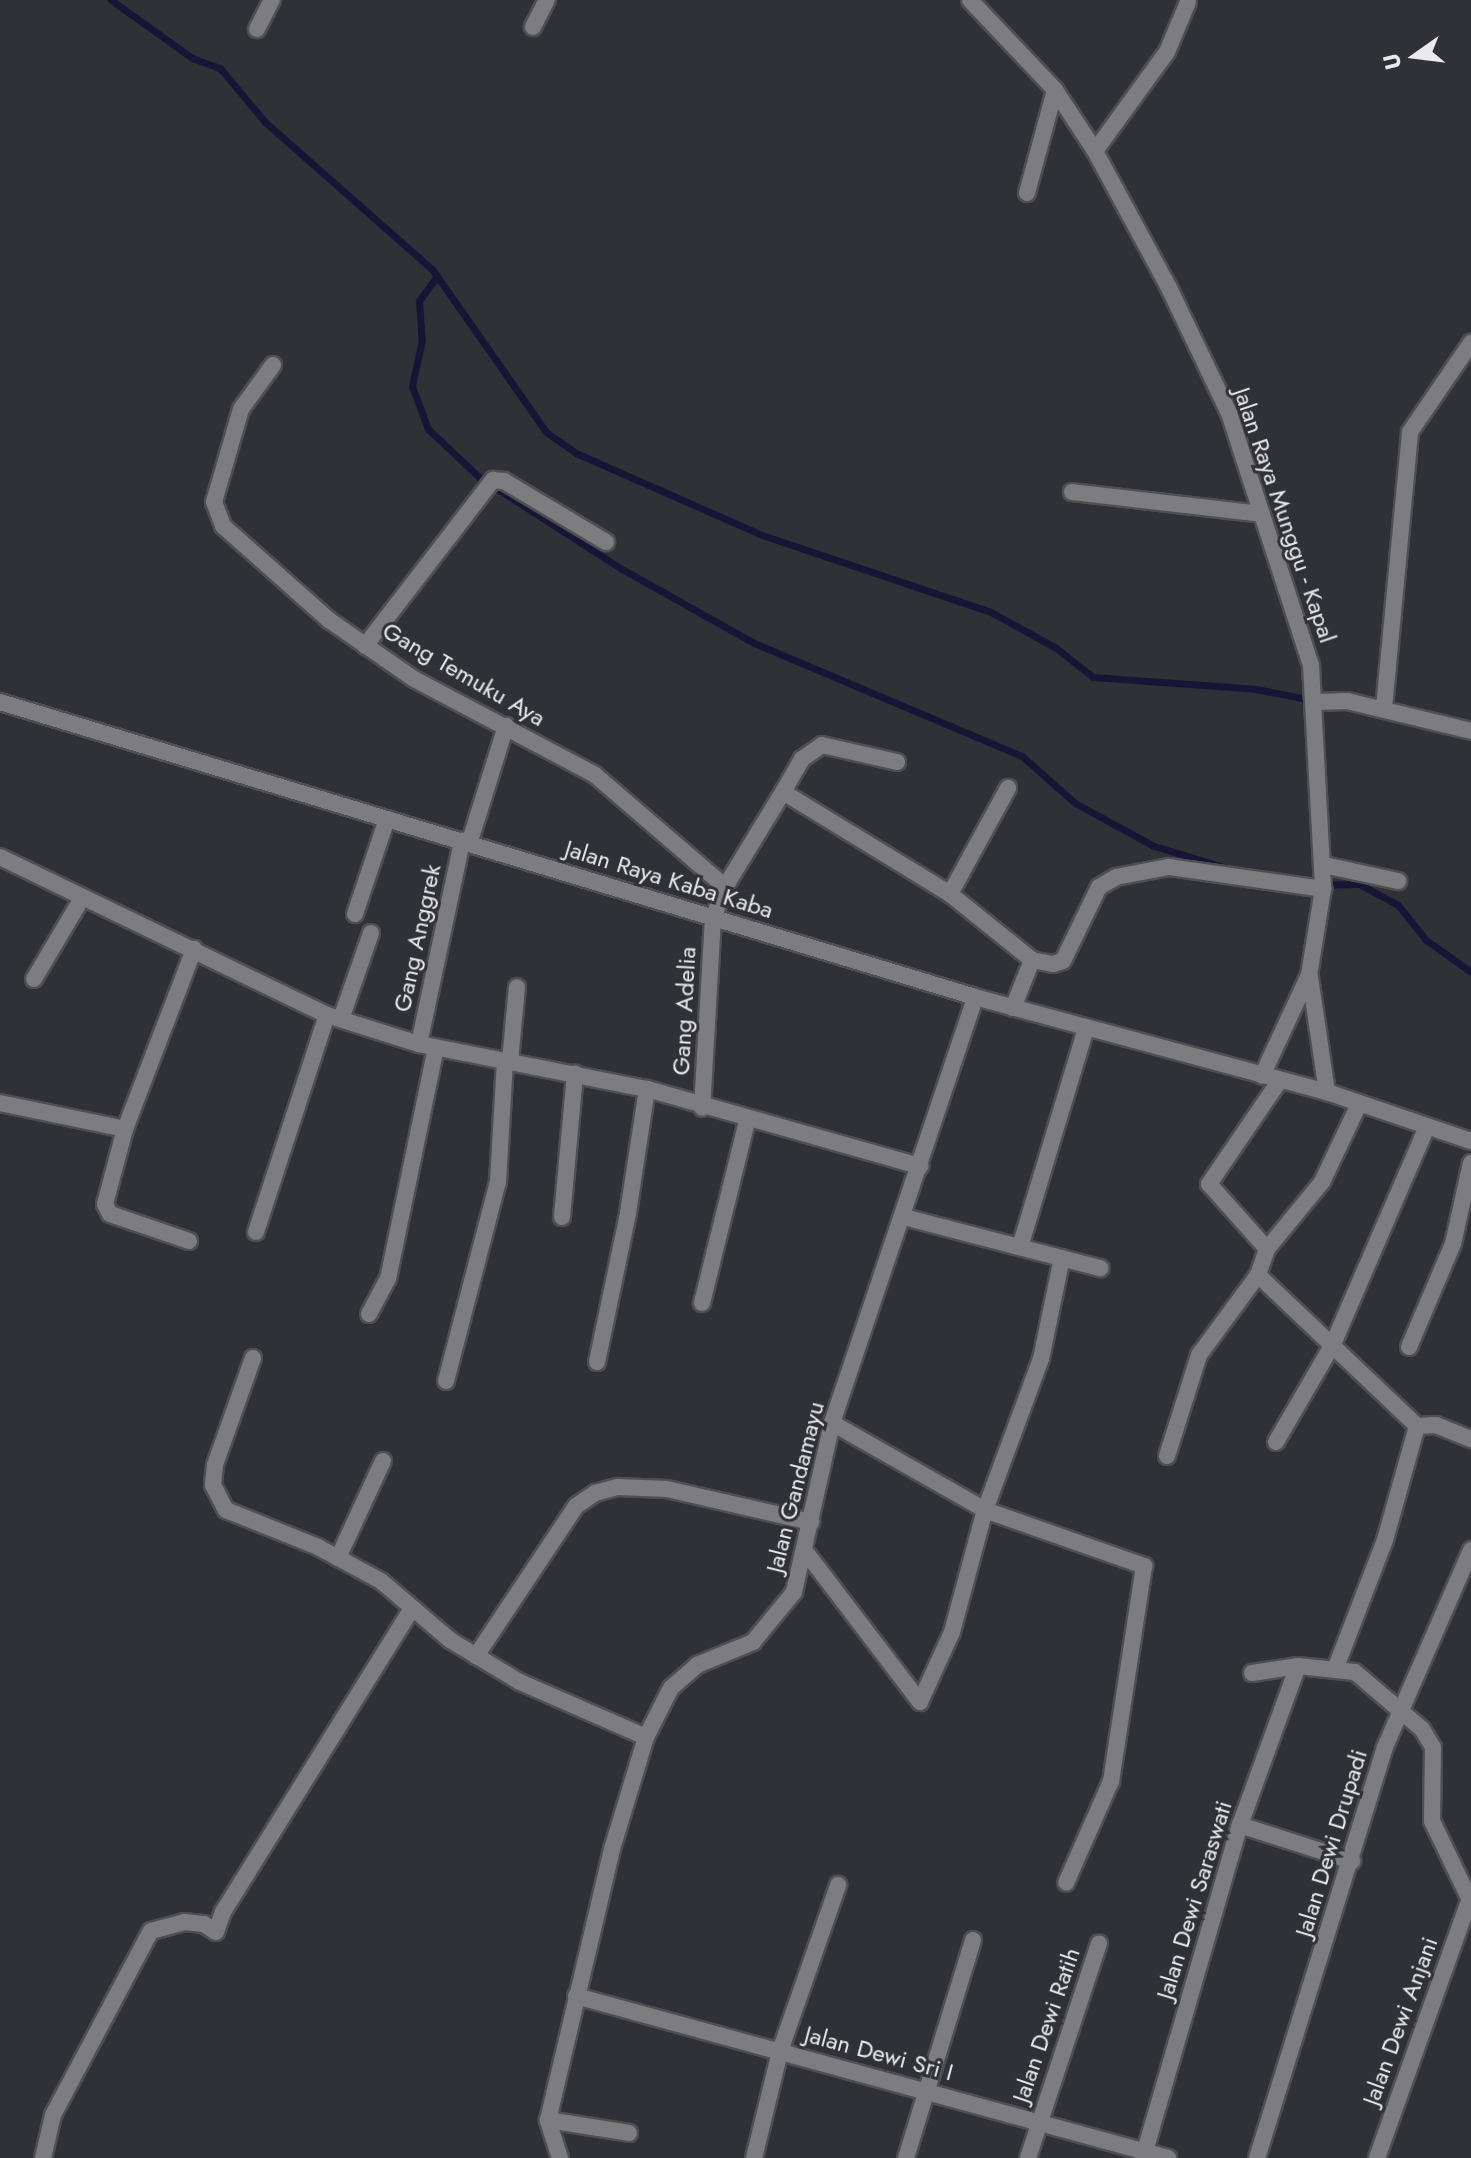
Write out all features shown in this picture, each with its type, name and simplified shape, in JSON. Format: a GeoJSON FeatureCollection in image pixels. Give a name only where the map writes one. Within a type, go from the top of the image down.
{"type":"FeatureCollection","features":[{"type":"Feature","properties":{"kind":"street"},"geometry":{"type":"LineString","coordinates":[[257,29],[272,0]]}},
{"type":"Feature","properties":{"kind":"street"},"geometry":{"type":"LineString","coordinates":[[533,27],[547,0]]}},
{"type":"Feature","properties":{"kind":"street","name":"Jalan Raya Munggu - Kapal"},"geometry":{"type":"LineString","coordinates":[[970,0],[1055,90],[1095,151],[1229,413],[1311,665],[1316,700],[1323,889],[1309,975],[1262,1076]]}},
{"type":"Feature","properties":{"kind":"street"},"geometry":{"type":"LineString","coordinates":[[1095,151],[1167,52],[1188,2]]}},
{"type":"Feature","properties":{"kind":"street"},"geometry":{"type":"LineString","coordinates":[[1027,193],[1055,90]]}},
{"type":"Feature","properties":{"kind":"street"},"geometry":{"type":"LineString","coordinates":[[1384,708],[1410,432],[1471,343]]}},
{"type":"Feature","properties":{"kind":"street","name":"Gang Temuku Aya"},"geometry":{"type":"LineString","coordinates":[[273,365],[241,409],[214,512],[273,574],[365,646],[414,679],[595,775],[725,887]]}},
{"type":"Feature","properties":{"kind":"street"},"geometry":{"type":"LineString","coordinates":[[365,646],[488,487],[504,481],[606,542]]}},
{"type":"Feature","properties":{"kind":"street"},"geometry":{"type":"LineString","coordinates":[[1072,492],[1262,514]]}},
{"type":"Feature","properties":{"kind":"street"},"geometry":{"type":"LineString","coordinates":[[1316,700],[1347,701],[1384,708],[1471,731]]}},
{"type":"Feature","properties":{"kind":"street","name":"Jalan Raya Kaba Kaba"},"geometry":{"type":"LineString","coordinates":[[0,702],[975,997],[1327,1092]]}},
{"type":"Feature","properties":{"kind":"street","name":"Gang Anggrek"},"geometry":{"type":"LineString","coordinates":[[369,1314],[388,1279],[465,842],[506,726]]}},
{"type":"Feature","properties":{"kind":"street"},"geometry":{"type":"LineString","coordinates":[[713,918],[725,887],[802,759],[822,745],[897,762]]}},
{"type":"Feature","properties":{"kind":"street"},"geometry":{"type":"LineString","coordinates":[[950,894],[1008,788]]}},
{"type":"Feature","properties":{"kind":"street"},"geometry":{"type":"LineString","coordinates":[[783,792],[950,894],[1032,960],[1063,961],[1099,887],[1142,870],[1169,867],[1323,889]]}},
{"type":"Feature","properties":{"kind":"street"},"geometry":{"type":"LineString","coordinates":[[355,914],[387,819]]}},
{"type":"Feature","properties":{"kind":"street"},"geometry":{"type":"LineString","coordinates":[[0,857],[334,1017],[427,1046],[647,1089],[747,1121],[920,1166]]}},
{"type":"Feature","properties":{"kind":"street"},"geometry":{"type":"LineString","coordinates":[[1324,865],[1398,881]]}},
{"type":"Feature","properties":{"kind":"street"},"geometry":{"type":"LineString","coordinates":[[34,979],[82,898]]}},
{"type":"Feature","properties":{"kind":"street","name":"Gang Adelia"},"geometry":{"type":"LineString","coordinates":[[702,1108],[713,918]]}},
{"type":"Feature","properties":{"kind":"street"},"geometry":{"type":"LineString","coordinates":[[256,1232],[334,1017],[371,933]]}},
{"type":"Feature","properties":{"kind":"street"},"geometry":{"type":"LineString","coordinates":[[189,1241],[106,1209],[125,1129],[194,949]]}},
{"type":"Feature","properties":{"kind":"street"},"geometry":{"type":"LineString","coordinates":[[1013,1008],[1032,960]]}},
{"type":"Feature","properties":{"kind":"street","name":"Jalan Raya Munggu - Kapal"},"geometry":{"type":"LineString","coordinates":[[1309,975],[1327,1092]]}},
{"type":"Feature","properties":{"kind":"street"},"geometry":{"type":"LineString","coordinates":[[446,1381],[498,1182],[517,987]]}},
{"type":"Feature","properties":{"kind":"street","name":"Jalan Gandamayu"},"geometry":{"type":"LineString","coordinates":[[548,2120],[576,1996],[646,1737],[671,1688],[697,1665],[753,1642],[794,1592],[832,1423],[904,1217],[975,997]]}},
{"type":"Feature","properties":{"kind":"street"},"geometry":{"type":"LineString","coordinates":[[1020,1247],[1086,1029]]}},
{"type":"Feature","properties":{"kind":"street"},"geometry":{"type":"LineString","coordinates":[[562,1217],[575,1074]]}},
{"type":"Feature","properties":{"kind":"street"},"geometry":{"type":"LineString","coordinates":[[1280,1080],[1209,1184],[1262,1261],[1333,1344],[1417,1426],[1436,1425],[1470,1434]]}},
{"type":"Feature","properties":{"kind":"street"},"geometry":{"type":"LineString","coordinates":[[597,1362],[628,1213],[647,1089]]}},
{"type":"Feature","properties":{"kind":"street"},"geometry":{"type":"LineString","coordinates":[[1327,1092],[1471,1141]]}},
{"type":"Feature","properties":{"kind":"street"},"geometry":{"type":"LineString","coordinates":[[0,1103],[125,1129]]}},
{"type":"Feature","properties":{"kind":"street"},"geometry":{"type":"LineString","coordinates":[[1167,1456],[1199,1355],[1262,1261],[1322,1182],[1359,1104]]}},
{"type":"Feature","properties":{"kind":"street"},"geometry":{"type":"LineString","coordinates":[[702,1303],[747,1121]]}},
{"type":"Feature","properties":{"kind":"street"},"geometry":{"type":"LineString","coordinates":[[1276,1442],[1333,1344],[1427,1127]]}},
{"type":"Feature","properties":{"kind":"street"},"geometry":{"type":"LineString","coordinates":[[1409,1347],[1453,1244],[1471,1163]]}},
{"type":"Feature","properties":{"kind":"street"},"geometry":{"type":"LineString","coordinates":[[904,1217],[1100,1268]]}},
{"type":"Feature","properties":{"kind":"street"},"geometry":{"type":"LineString","coordinates":[[805,1551],[920,1702],[952,1632],[985,1510],[1041,1359],[1062,1258]]}},
{"type":"Feature","properties":{"kind":"street"},"geometry":{"type":"LineString","coordinates":[[253,1358],[215,1465],[217,1499],[226,1510],[338,1558],[381,1581],[476,1656],[520,1682],[646,1737]]}},
{"type":"Feature","properties":{"kind":"street"},"geometry":{"type":"LineString","coordinates":[[832,1423],[985,1510],[1144,1566],[1111,1781],[1066,1883]]}},
{"type":"Feature","properties":{"kind":"street"},"geometry":{"type":"LineString","coordinates":[[1336,1667],[1385,1540],[1417,1426]]}},
{"type":"Feature","properties":{"kind":"street"},"geometry":{"type":"LineString","coordinates":[[338,1558],[383,1461]]}},
{"type":"Feature","properties":{"kind":"street"},"geometry":{"type":"LineString","coordinates":[[476,1656],[576,1506],[595,1493],[618,1487],[667,1489],[811,1522]]}},
{"type":"Feature","properties":{"kind":"street","name":"Jalan Dewi Drupadi"},"geometry":{"type":"LineString","coordinates":[[1257,2158],[1400,1711],[1471,1550]]}},
{"type":"Feature","properties":{"kind":"street"},"geometry":{"type":"LineString","coordinates":[[43,2158],[53,2115],[151,1931],[184,1922],[204,1924],[216,1932],[223,1912],[412,1608]]}},
{"type":"Feature","properties":{"kind":"street"},"geometry":{"type":"LineString","coordinates":[[1252,1673],[1298,1666],[1336,1667],[1355,1672],[1427,1734],[1433,1747],[1432,1821],[1471,1899]]}},
{"type":"Feature","properties":{"kind":"street","name":"Jalan Dewi Saraswati"},"geometry":{"type":"LineString","coordinates":[[1144,2155],[1240,1825],[1298,1666]]}},
{"type":"Feature","properties":{"kind":"street"},"geometry":{"type":"LineString","coordinates":[[1240,1825],[1352,1861]]}},
{"type":"Feature","properties":{"kind":"street"},"geometry":{"type":"LineString","coordinates":[[754,2158],[780,2051],[838,1885]]}},
{"type":"Feature","properties":{"kind":"street","name":"Jalan Dewi Anjani"},"geometry":{"type":"LineString","coordinates":[[1377,2158],[1471,1899]]}},
{"type":"Feature","properties":{"kind":"street"},"geometry":{"type":"LineString","coordinates":[[906,2158],[973,1940]]}},
{"type":"Feature","properties":{"kind":"street","name":"Jalan Dewi Ratih"},"geometry":{"type":"LineString","coordinates":[[1028,2158],[1099,1943]]}},
{"type":"Feature","properties":{"kind":"street","name":"Jalan Dewi Sri I"},"geometry":{"type":"LineString","coordinates":[[576,1996],[1039,2121],[1144,2155],[1168,2158]]}},
{"type":"Feature","properties":{"kind":"street"},"geometry":{"type":"LineString","coordinates":[[560,2158],[548,2120],[629,2133]]}},
{"type":"Feature","properties":{"kind":"waterway"},"geometry":{"type":"LineString","coordinates":[[111,0],[192,58],[220,68],[265,122],[432,269],[546,432],[576,453],[762,535],[991,612],[1056,648],[1093,677],[1255,689],[1312,700]]}},
{"type":"Feature","properties":{"kind":"waterway"},"geometry":{"type":"LineString","coordinates":[[437,276],[419,301],[422,340],[412,386],[428,429],[479,477],[622,569],[754,643],[1022,756],[1075,803],[1154,846],[1230,869]]}},
{"type":"Feature","properties":{"kind":"waterway"},"geometry":{"type":"LineString","coordinates":[[1323,885],[1359,884],[1398,905],[1426,940],[1471,972]]}}]}
